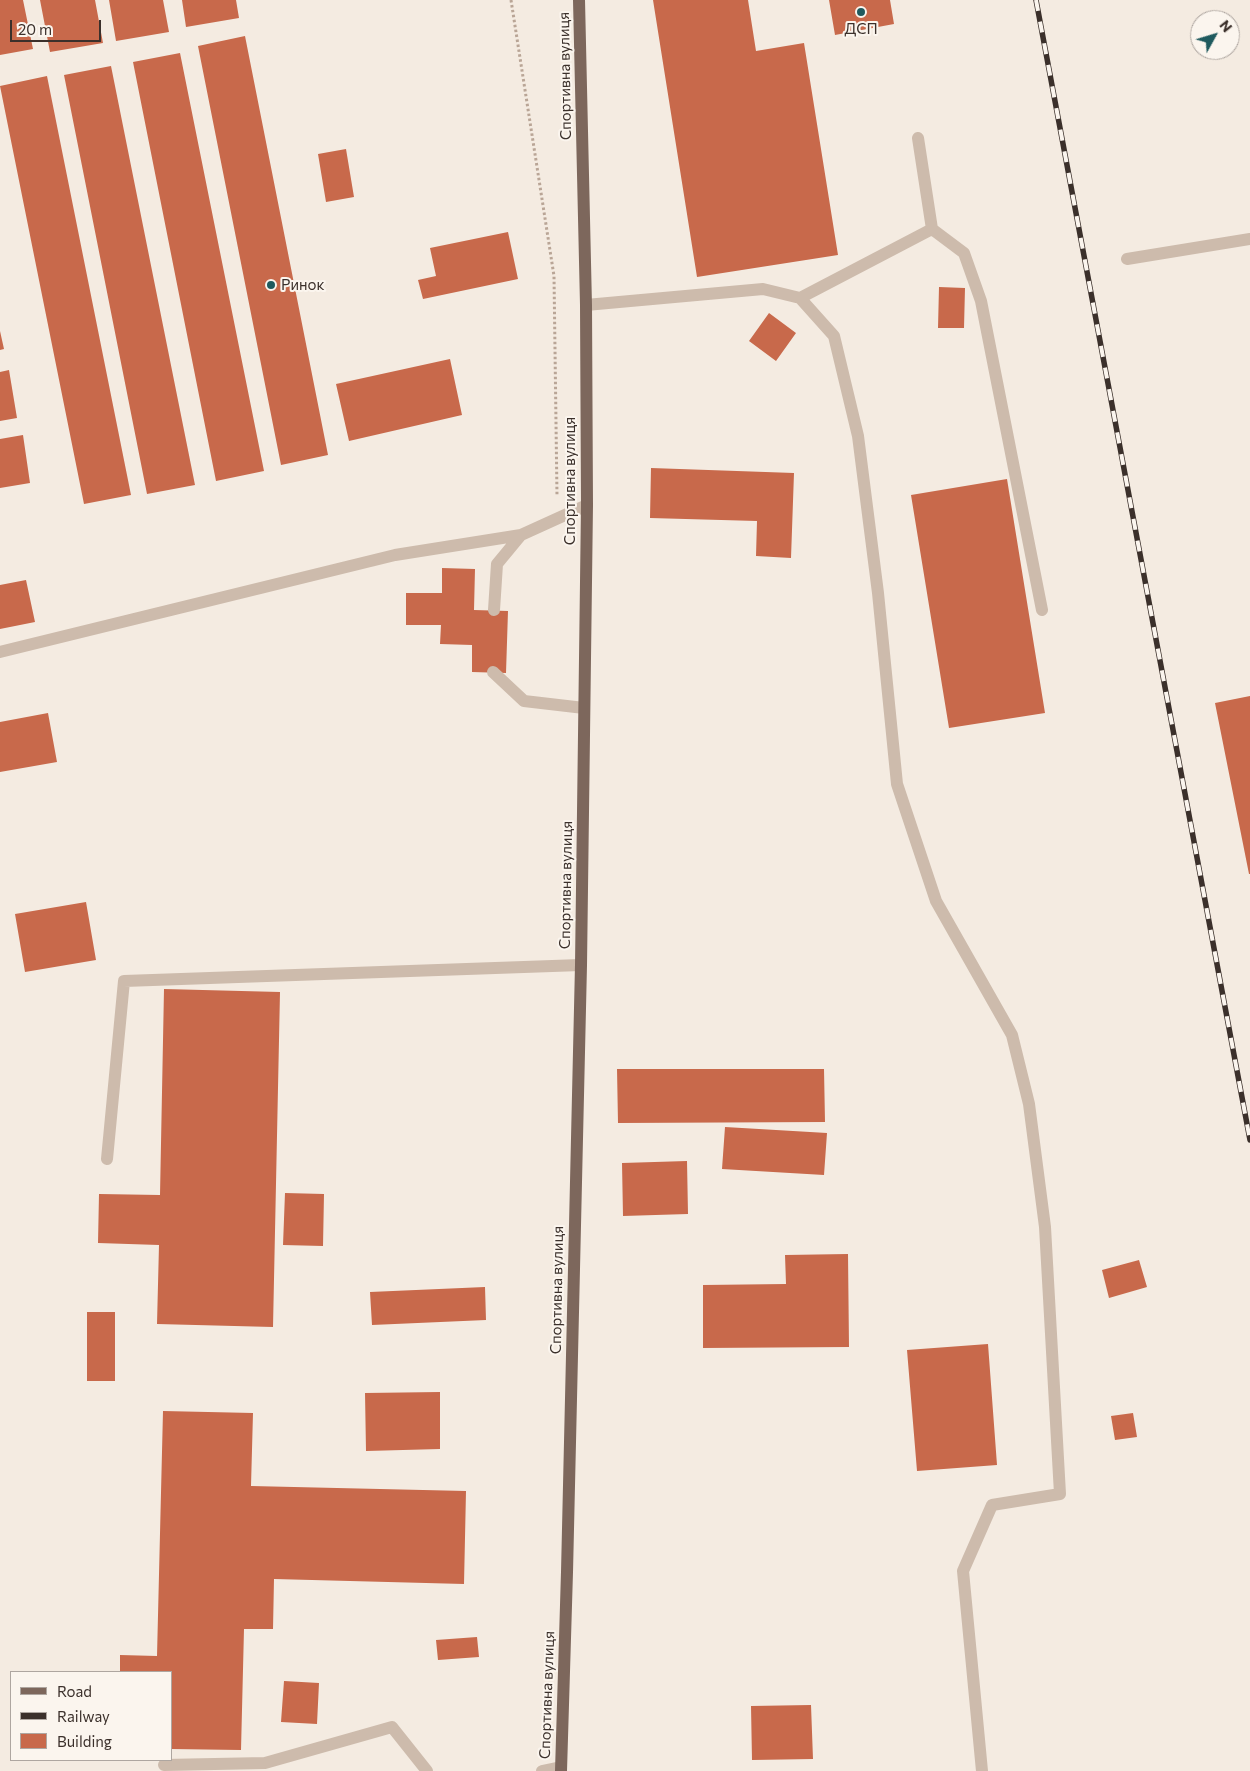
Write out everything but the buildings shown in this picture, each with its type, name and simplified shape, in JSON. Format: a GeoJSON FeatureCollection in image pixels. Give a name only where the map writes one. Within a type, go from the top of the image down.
{"type":"FeatureCollection","features":[{"type":"Feature","properties":{"kind":"main road","name":"Спортивна вулиця"},"geometry":{"type":"LineString","coordinates":[[561,1769],[581,965],[587,505],[586,306],[579,0]]}},
{"type":"Feature","properties":{"kind":"lane"},"geometry":{"type":"LineString","coordinates":[[918,138],[932,229],[964,253],[981,301],[1042,610]]}},
{"type":"Feature","properties":{"kind":"lane"},"geometry":{"type":"LineString","coordinates":[[800,298],[932,229]]}},
{"type":"Feature","properties":{"kind":"lane"},"geometry":{"type":"LineString","coordinates":[[1126,258],[1250,240]]}},
{"type":"Feature","properties":{"kind":"lane"},"geometry":{"type":"LineString","coordinates":[[586,306],[763,289],[800,298],[834,336],[858,436],[878,593],[897,784],[936,901],[1012,1035],[1029,1104],[1045,1227],[1060,1494],[992,1505],[963,1571],[982,1771]]}},
{"type":"Feature","properties":{"kind":"lane"},"geometry":{"type":"LineString","coordinates":[[0,652],[396,555],[521,535],[587,505]]}},
{"type":"Feature","properties":{"kind":"lane"},"geometry":{"type":"LineString","coordinates":[[494,610],[497,564],[521,535]]}},
{"type":"Feature","properties":{"kind":"lane"},"geometry":{"type":"LineString","coordinates":[[493,672],[524,701],[584,708]]}},
{"type":"Feature","properties":{"kind":"lane"},"geometry":{"type":"LineString","coordinates":[[106,1160],[124,982],[581,965]]}},
{"type":"Feature","properties":{"kind":"lane"},"geometry":{"type":"LineString","coordinates":[[164,1765],[265,1763],[392,1727],[426,1771]]}},
{"type":"Feature","properties":{"kind":"lane"},"geometry":{"type":"LineString","coordinates":[[542,1771],[561,1769]]}},
{"type":"Feature","properties":{"kind":"path"},"geometry":{"type":"LineString","coordinates":[[511,0],[554,276],[557,519]]}},
{"type":"Feature","properties":{"kind":"railway"},"geometry":{"type":"LineString","coordinates":[[1036,0],[1250,1140]]}},
{"type":"Feature","properties":{"kind":"place","name":"ДСП"},"geometry":{"type":"Point","coordinates":[861,12]}},
{"type":"Feature","properties":{"kind":"place","name":"Ринок"},"geometry":{"type":"Point","coordinates":[271,285]}}]}
